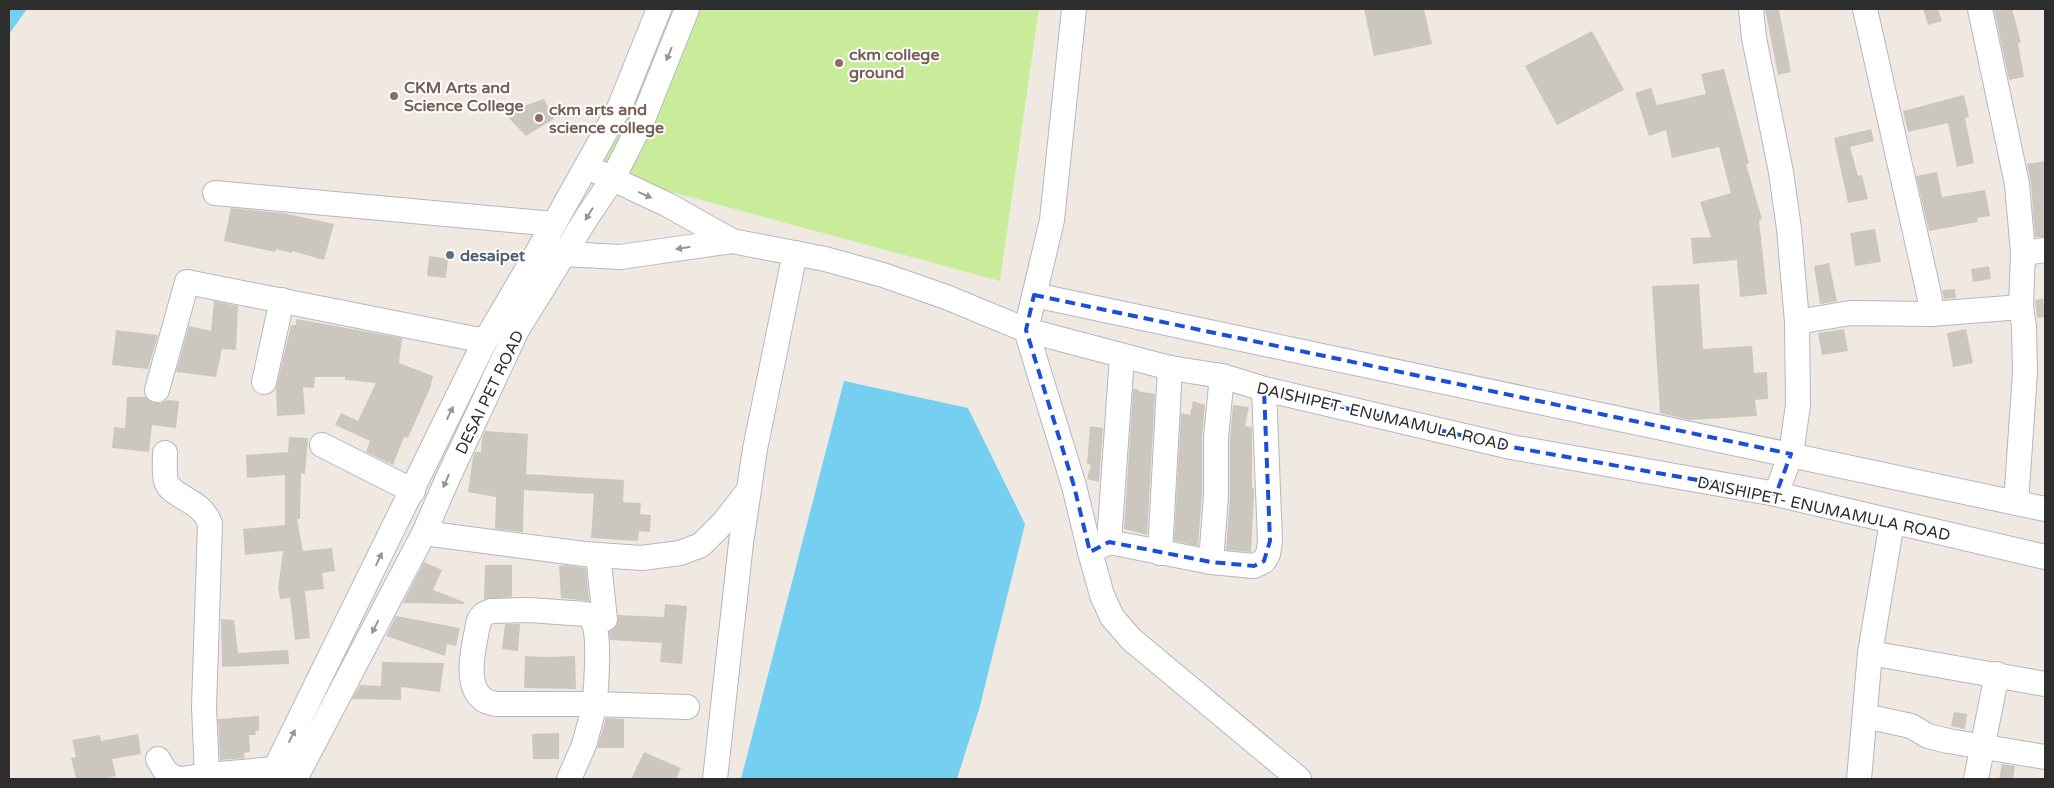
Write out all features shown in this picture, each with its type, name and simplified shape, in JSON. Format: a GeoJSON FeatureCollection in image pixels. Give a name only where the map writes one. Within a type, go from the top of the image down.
{"type":"FeatureCollection","features":[{"type":"Feature","properties":{"kind":"street","name":"DESAI PET ROAD"},"geometry":{"type":"LineString","coordinates":[[280,776],[412,491],[485,340],[554,224],[620,106],[659,9]]}},
{"type":"Feature","properties":{"kind":"street","name":"DESAI PET ROAD"},"geometry":{"type":"LineString","coordinates":[[280,776],[424,533],[517,330],[612,180],[643,119],[687,9]]}},
{"type":"Feature","properties":{"kind":"street"},"geometry":{"type":"LineString","coordinates":[[1074,9],[1052,220],[1026,330],[1066,458],[1099,547]]}},
{"type":"Feature","properties":{"kind":"street"},"geometry":{"type":"LineString","coordinates":[[1751,9],[1754,38],[1781,172],[1789,229],[1797,322],[1798,405],[1791,454],[1776,494]]}},
{"type":"Feature","properties":{"kind":"street"},"geometry":{"type":"LineString","coordinates":[[1865,9],[1930,299],[1931,314]]}},
{"type":"Feature","properties":{"kind":"street"},"geometry":{"type":"LineString","coordinates":[[1980,9],[2017,184],[2034,252],[2021,307],[2024,327],[2025,372],[2016,503]]}},
{"type":"Feature","properties":{"kind":"street","name":"DAISHIPET- ENUMAMULA ROAD"},"geometry":{"type":"LineString","coordinates":[[586,166],[668,205],[732,241],[825,259],[883,275],[946,297],[1026,330],[1122,356],[1170,368],[1222,376],[1264,389],[1511,447],[1776,494],[2045,557]]}},
{"type":"Feature","properties":{"kind":"street"},"geometry":{"type":"LineString","coordinates":[[215,193],[554,224]]}},
{"type":"Feature","properties":{"kind":"street","name":"DAISHIPET- ENUMAMULA ROAD"},"geometry":{"type":"LineString","coordinates":[[542,244],[564,254],[620,257],[732,241]]}},
{"type":"Feature","properties":{"kind":"street"},"geometry":{"type":"LineString","coordinates":[[715,779],[741,543],[751,487],[755,449],[794,253]]}},
{"type":"Feature","properties":{"kind":"street"},"geometry":{"type":"LineString","coordinates":[[157,390],[187,282],[485,340]]}},
{"type":"Feature","properties":{"kind":"street"},"geometry":{"type":"LineString","coordinates":[[1034,295],[2045,509]]}},
{"type":"Feature","properties":{"kind":"street"},"geometry":{"type":"LineString","coordinates":[[264,382],[282,300]]}},
{"type":"Feature","properties":{"kind":"street"},"geometry":{"type":"LineString","coordinates":[[1797,322],[1850,313],[1931,314],[2021,307]]}},
{"type":"Feature","properties":{"kind":"street"},"geometry":{"type":"LineString","coordinates":[[1122,356],[1099,547],[1102,594],[1112,618],[1131,639],[1299,779]]}},
{"type":"Feature","properties":{"kind":"street"},"geometry":{"type":"LineString","coordinates":[[1160,553],[1170,368]]}},
{"type":"Feature","properties":{"kind":"street"},"geometry":{"type":"LineString","coordinates":[[1211,562],[1216,495],[1216,437],[1222,376]]}},
{"type":"Feature","properties":{"kind":"street"},"geometry":{"type":"LineString","coordinates":[[1099,547],[1254,566],[1264,561],[1268,554],[1270,542],[1264,389]]}},
{"type":"Feature","properties":{"kind":"street"},"geometry":{"type":"LineString","coordinates":[[322,445],[412,491]]}},
{"type":"Feature","properties":{"kind":"street"},"geometry":{"type":"LineString","coordinates":[[165,453],[166,480],[170,487],[197,505],[207,516],[210,524],[204,707],[207,775]]}},
{"type":"Feature","properties":{"kind":"street"},"geometry":{"type":"LineString","coordinates":[[424,533],[598,555],[642,558],[680,553],[701,545],[724,522],[751,487]]}},
{"type":"Feature","properties":{"kind":"street"},"geometry":{"type":"LineString","coordinates":[[1859,779],[1870,653],[1892,522]]}},
{"type":"Feature","properties":{"kind":"street"},"geometry":{"type":"LineString","coordinates":[[598,555],[605,619]]}},
{"type":"Feature","properties":{"kind":"street"},"geometry":{"type":"LineString","coordinates":[[569,779],[584,745],[594,704],[596,634],[593,620],[586,614],[529,610],[491,611],[484,614],[479,620],[471,675],[475,688],[484,700],[496,704],[594,704],[687,707]]}},
{"type":"Feature","properties":{"kind":"street"},"geometry":{"type":"LineString","coordinates":[[1870,653],[2045,684]]}},
{"type":"Feature","properties":{"kind":"street"},"geometry":{"type":"LineString","coordinates":[[1976,779],[1997,674]]}},
{"type":"Feature","properties":{"kind":"street"},"geometry":{"type":"LineString","coordinates":[[1865,716],[1911,726],[1928,736],[1948,742],[2045,757]]}},
{"type":"Feature","properties":{"kind":"street"},"geometry":{"type":"LineString","coordinates":[[158,759],[165,772],[172,778],[181,779],[207,775],[280,776]]}},
{"type":"Feature","properties":{"kind":"highlighted area"},"geometry":{"type":"Polygon","coordinates":[[[1034,295],[1791,454],[1776,494],[1511,447],[1264,389],[1270,541],[1264,561],[1254,566],[1211,562],[1109,542],[1090,552],[1074,486],[1026,330],[1034,295]]]}},
{"type":"Feature","properties":{"kind":"green space"},"geometry":{"type":"Polygon","coordinates":[[[671,9],[1039,9],[1000,281],[591,170],[671,9]]]}},
{"type":"Feature","properties":{"kind":"water"},"geometry":{"type":"Polygon","coordinates":[[[9,9],[27,9],[9,34],[9,9]]]}},
{"type":"Feature","properties":{"kind":"water"},"geometry":{"type":"Polygon","coordinates":[[[844,381],[968,408],[1025,524],[980,706],[957,779],[741,779],[844,381]]]}},
{"type":"Feature","properties":{"kind":"building"},"geometry":{"type":"Polygon","coordinates":[[[1364,9],[1424,9],[1432,44],[1374,56],[1364,9]]]}},
{"type":"Feature","properties":{"kind":"building"},"geometry":{"type":"Polygon","coordinates":[[[1765,9],[1779,9],[1791,72],[1778,75],[1765,9]]]}},
{"type":"Feature","properties":{"kind":"building"},"geometry":{"type":"Polygon","coordinates":[[[1923,9],[1938,9],[1942,21],[1928,25],[1923,9]]]}},
{"type":"Feature","properties":{"kind":"building"},"geometry":{"type":"Polygon","coordinates":[[[1994,9],[2012,9],[2021,42],[2018,43],[2024,77],[2009,80],[1994,9]]]}},
{"type":"Feature","properties":{"kind":"building"},"geometry":{"type":"Polygon","coordinates":[[[1592,31],[1624,90],[1557,125],[1525,66],[1592,31]]]}},
{"type":"Feature","properties":{"kind":"building"},"geometry":{"type":"Polygon","coordinates":[[[1724,69],[1749,163],[1746,164],[1762,219],[1759,220],[1767,294],[1740,297],[1737,260],[1693,264],[1691,238],[1711,237],[1700,202],[1731,193],[1719,147],[1672,158],[1666,130],[1649,136],[1635,93],[1651,88],[1657,105],[1706,94],[1701,74],[1724,69]]]}},
{"type":"Feature","properties":{"kind":"building"},"geometry":{"type":"Polygon","coordinates":[[[1964,95],[1969,117],[1965,118],[1974,163],[1957,167],[1948,123],[1908,132],[1903,111],[1964,95]]]}},
{"type":"Feature","properties":{"kind":"building"},"geometry":{"type":"Polygon","coordinates":[[[544,99],[554,119],[526,136],[504,113],[544,99]]]}},
{"type":"Feature","properties":{"kind":"building"},"geometry":{"type":"Polygon","coordinates":[[[1871,129],[1874,141],[1850,147],[1858,176],[1862,175],[1868,199],[1848,203],[1834,138],[1871,129]]]}},
{"type":"Feature","properties":{"kind":"building"},"geometry":{"type":"Polygon","coordinates":[[[2045,161],[2045,237],[2035,237],[2031,183],[2027,164],[2045,161]]]}},
{"type":"Feature","properties":{"kind":"building"},"geometry":{"type":"Polygon","coordinates":[[[1937,172],[1942,197],[1985,190],[1990,216],[1977,218],[1978,222],[1929,231],[1916,176],[1937,172]]]}},
{"type":"Feature","properties":{"kind":"building"},"geometry":{"type":"Polygon","coordinates":[[[231,208],[283,213],[334,224],[324,260],[292,251],[292,253],[276,249],[275,252],[224,241],[231,208]]]}},
{"type":"Feature","properties":{"kind":"building"},"geometry":{"type":"Polygon","coordinates":[[[1875,229],[1881,262],[1855,266],[1850,233],[1875,229]]]}},
{"type":"Feature","properties":{"kind":"building"},"geometry":{"type":"Polygon","coordinates":[[[429,256],[448,259],[446,278],[427,276],[429,256]]]}},
{"type":"Feature","properties":{"kind":"building"},"geometry":{"type":"Polygon","coordinates":[[[1829,263],[1837,301],[1820,304],[1814,266],[1829,263]]]}},
{"type":"Feature","properties":{"kind":"building"},"geometry":{"type":"Polygon","coordinates":[[[1989,266],[1991,279],[1973,282],[1971,269],[1989,266]]]}},
{"type":"Feature","properties":{"kind":"building"},"geometry":{"type":"Polygon","coordinates":[[[1699,284],[1703,349],[1752,346],[1754,373],[1767,372],[1768,399],[1755,400],[1757,416],[1690,420],[1660,413],[1652,286],[1699,284]]]}},
{"type":"Feature","properties":{"kind":"building"},"geometry":{"type":"Polygon","coordinates":[[[1955,289],[1956,298],[1944,299],[1942,290],[1955,289]]]}},
{"type":"Feature","properties":{"kind":"building"},"geometry":{"type":"Polygon","coordinates":[[[2043,299],[2045,317],[2037,318],[2035,300],[2043,299]]]}},
{"type":"Feature","properties":{"kind":"building"},"geometry":{"type":"Polygon","coordinates":[[[214,301],[238,306],[236,350],[222,349],[216,377],[176,372],[189,326],[211,331],[214,301]]]}},
{"type":"Feature","properties":{"kind":"building"},"geometry":{"type":"Polygon","coordinates":[[[296,319],[402,338],[399,363],[433,376],[430,388],[408,438],[404,437],[393,465],[366,452],[370,441],[335,425],[341,413],[358,421],[376,383],[345,380],[345,377],[315,377],[314,388],[303,387],[305,414],[277,416],[276,388],[291,325],[296,325],[296,319]]]}},
{"type":"Feature","properties":{"kind":"building"},"geometry":{"type":"Polygon","coordinates":[[[1844,329],[1848,351],[1822,355],[1818,333],[1844,329]]]}},
{"type":"Feature","properties":{"kind":"building"},"geometry":{"type":"Polygon","coordinates":[[[1966,329],[1973,363],[1953,367],[1947,333],[1966,329]]]}},
{"type":"Feature","properties":{"kind":"building"},"geometry":{"type":"Polygon","coordinates":[[[116,330],[158,335],[148,369],[112,365],[116,330]]]}},
{"type":"Feature","properties":{"kind":"building"},"geometry":{"type":"Polygon","coordinates":[[[1133,389],[1155,394],[1147,535],[1124,529],[1133,389]]]}},
{"type":"Feature","properties":{"kind":"building"},"geometry":{"type":"Polygon","coordinates":[[[127,397],[146,397],[154,403],[161,403],[167,400],[179,401],[176,428],[152,425],[149,452],[112,448],[114,427],[125,428],[127,397]]]}},
{"type":"Feature","properties":{"kind":"building"},"geometry":{"type":"Polygon","coordinates":[[[1193,401],[1205,405],[1198,546],[1174,541],[1181,413],[1190,415],[1193,401]]]}},
{"type":"Feature","properties":{"kind":"building"},"geometry":{"type":"Polygon","coordinates":[[[1233,405],[1249,407],[1245,426],[1252,427],[1252,488],[1254,488],[1254,493],[1251,552],[1226,550],[1233,405]]]}},
{"type":"Feature","properties":{"kind":"building"},"geometry":{"type":"Polygon","coordinates":[[[1090,426],[1103,428],[1099,482],[1087,479],[1091,465],[1087,464],[1090,426]]]}},
{"type":"Feature","properties":{"kind":"building"},"geometry":{"type":"Polygon","coordinates":[[[485,431],[528,434],[526,474],[624,480],[623,502],[641,503],[640,514],[651,515],[650,532],[639,531],[638,541],[591,538],[594,494],[524,490],[523,532],[495,529],[496,497],[468,492],[473,457],[475,452],[481,452],[482,438],[485,431]]]}},
{"type":"Feature","properties":{"kind":"building"},"geometry":{"type":"Polygon","coordinates":[[[289,437],[308,438],[305,474],[301,473],[300,519],[297,519],[303,551],[332,548],[335,571],[322,573],[324,589],[305,591],[310,638],[295,640],[290,598],[280,599],[278,588],[283,551],[245,555],[243,529],[285,525],[285,475],[247,478],[246,455],[288,452],[289,437]]]}},
{"type":"Feature","properties":{"kind":"building"},"geometry":{"type":"Polygon","coordinates":[[[424,562],[442,570],[433,590],[464,602],[464,604],[403,603],[424,562]]]}},
{"type":"Feature","properties":{"kind":"building"},"geometry":{"type":"Polygon","coordinates":[[[485,565],[512,565],[512,597],[484,599],[485,565]]]}},
{"type":"Feature","properties":{"kind":"building"},"geometry":{"type":"Polygon","coordinates":[[[559,566],[586,568],[589,601],[561,598],[559,566]]]}},
{"type":"Feature","properties":{"kind":"building"},"geometry":{"type":"Polygon","coordinates":[[[665,604],[687,606],[682,664],[660,662],[662,643],[610,640],[609,632],[617,625],[618,615],[664,617],[665,604]]]}},
{"type":"Feature","properties":{"kind":"building"},"geometry":{"type":"Polygon","coordinates":[[[396,616],[460,628],[456,646],[447,644],[445,656],[386,636],[396,616]]]}},
{"type":"Feature","properties":{"kind":"building"},"geometry":{"type":"Polygon","coordinates":[[[221,619],[234,620],[238,653],[288,650],[289,664],[222,667],[221,619]]]}},
{"type":"Feature","properties":{"kind":"building"},"geometry":{"type":"Polygon","coordinates":[[[505,624],[520,624],[518,651],[502,649],[505,624]]]}},
{"type":"Feature","properties":{"kind":"building"},"geometry":{"type":"Polygon","coordinates":[[[525,656],[575,656],[576,689],[524,688],[525,656]]]}},
{"type":"Feature","properties":{"kind":"building"},"geometry":{"type":"Polygon","coordinates":[[[382,662],[444,663],[440,692],[401,687],[401,700],[352,699],[360,685],[381,686],[382,662]]]}},
{"type":"Feature","properties":{"kind":"building"},"geometry":{"type":"Polygon","coordinates":[[[1954,712],[1967,714],[1965,729],[1951,726],[1954,712]]]}},
{"type":"Feature","properties":{"kind":"building"},"geometry":{"type":"Polygon","coordinates":[[[259,716],[259,731],[255,731],[256,735],[249,735],[250,752],[244,753],[245,758],[220,760],[218,719],[259,716]]]}},
{"type":"Feature","properties":{"kind":"building"},"geometry":{"type":"Polygon","coordinates":[[[606,718],[624,719],[624,748],[597,748],[606,718]]]}},
{"type":"Feature","properties":{"kind":"building"},"geometry":{"type":"Polygon","coordinates":[[[559,733],[559,759],[533,759],[532,734],[559,733]]]}},
{"type":"Feature","properties":{"kind":"building"},"geometry":{"type":"Polygon","coordinates":[[[138,734],[141,754],[112,759],[116,776],[104,779],[76,779],[71,758],[76,757],[72,740],[100,735],[101,741],[138,734]]]}},
{"type":"Feature","properties":{"kind":"building"},"geometry":{"type":"Polygon","coordinates":[[[644,752],[681,768],[676,779],[631,779],[644,752]]]}},
{"type":"Feature","properties":{"kind":"building"},"geometry":{"type":"Polygon","coordinates":[[[2002,764],[2015,766],[2013,779],[1999,779],[2002,764]]]}},
{"type":"Feature","properties":{"kind":"place","name":"ckm college ground"},"geometry":{"type":"Point","coordinates":[839,63]}},
{"type":"Feature","properties":{"kind":"place","name":"CKM Arts and Science College"},"geometry":{"type":"Point","coordinates":[394,96]}},
{"type":"Feature","properties":{"kind":"place","name":"ckm arts and science college"},"geometry":{"type":"Point","coordinates":[539,118]}},
{"type":"Feature","properties":{"kind":"place","name":"desaipet"},"geometry":{"type":"Point","coordinates":[450,255]}}]}
